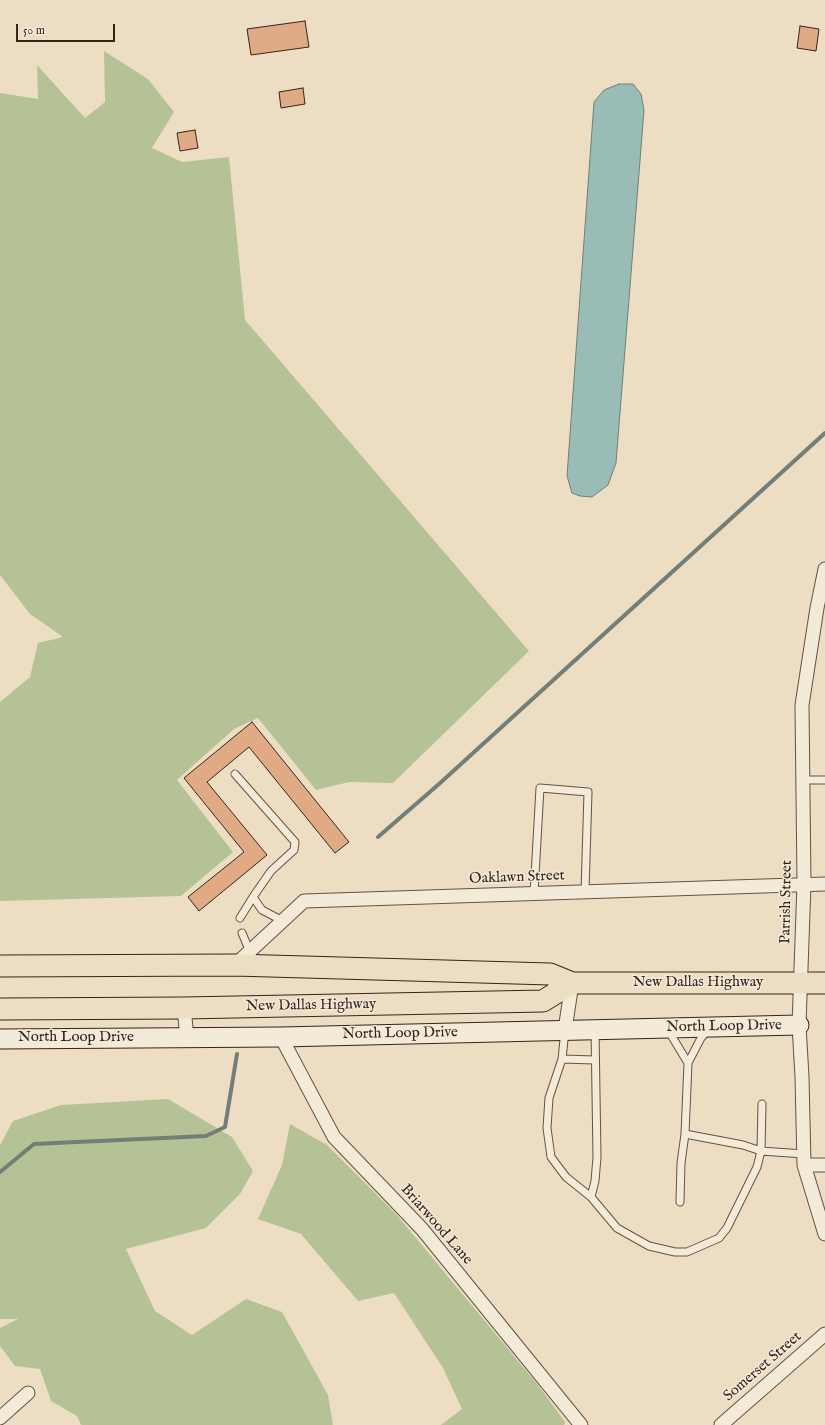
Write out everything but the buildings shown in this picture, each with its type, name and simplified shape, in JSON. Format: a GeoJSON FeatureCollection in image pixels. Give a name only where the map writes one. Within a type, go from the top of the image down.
{"type":"FeatureCollection","features":[{"type":"Feature","properties":{"kind":"main road","name":"New Dallas Highway"},"geometry":{"type":"LineString","coordinates":[[242,959],[366,968],[550,974],[572,983],[825,983]]}},
{"type":"Feature","properties":{"kind":"main road"},"geometry":{"type":"LineString","coordinates":[[0,966],[242,959]]}},
{"type":"Feature","properties":{"kind":"main road","name":"New Dallas Highway"},"geometry":{"type":"LineString","coordinates":[[44,1009],[184,1008],[543,1001],[572,983]]}},
{"type":"Feature","properties":{"kind":"main road","name":"North Loop Drive"},"geometry":{"type":"LineString","coordinates":[[0,1009],[44,1009]]}},
{"type":"Feature","properties":{"kind":"street","name":"Parrish Street"},"geometry":{"type":"LineString","coordinates":[[825,569],[817,608],[802,705],[804,884],[799,1025],[804,1159],[825,1234]]}},
{"type":"Feature","properties":{"kind":"street","name":"Oaklawn Street"},"geometry":{"type":"LineString","coordinates":[[242,959],[304,901],[825,884]]}},
{"type":"Feature","properties":{"kind":"street"},"geometry":{"type":"LineString","coordinates":[[565,1030],[572,983]]}},
{"type":"Feature","properties":{"kind":"street"},"geometry":{"type":"LineString","coordinates":[[184,1008],[187,1038]]}},
{"type":"Feature","properties":{"kind":"street","name":"North Loop Drive"},"geometry":{"type":"LineString","coordinates":[[0,1039],[281,1037],[799,1025]]}},
{"type":"Feature","properties":{"kind":"street","name":"Briarwood Lane"},"geometry":{"type":"LineString","coordinates":[[281,1037],[334,1137],[422,1230],[581,1425]]}},
{"type":"Feature","properties":{"kind":"street"},"geometry":{"type":"LineString","coordinates":[[804,1159],[825,1165]]}},
{"type":"Feature","properties":{"kind":"street","name":"Somerset Street"},"geometry":{"type":"LineString","coordinates":[[721,1425],[825,1334]]}},
{"type":"Feature","properties":{"kind":"street"},"geometry":{"type":"LineString","coordinates":[[0,1418],[28,1393]]}},
{"type":"Feature","properties":{"kind":"lane"},"geometry":{"type":"LineString","coordinates":[[235,774],[294,842],[294,850],[271,871],[240,918]]}},
{"type":"Feature","properties":{"kind":"lane"},"geometry":{"type":"LineString","coordinates":[[803,780],[825,780]]}},
{"type":"Feature","properties":{"kind":"lane"},"geometry":{"type":"LineString","coordinates":[[534,893],[540,788],[588,792],[585,892]]}},
{"type":"Feature","properties":{"kind":"lane"},"geometry":{"type":"LineString","coordinates":[[253,897],[262,910],[283,921]]}},
{"type":"Feature","properties":{"kind":"lane"},"geometry":{"type":"LineString","coordinates":[[242,933],[242,959]]}},
{"type":"Feature","properties":{"kind":"lane"},"geometry":{"type":"LineString","coordinates":[[680,1202],[681,1162],[685,1134],[688,1062],[701,1038],[710,1027]]}},
{"type":"Feature","properties":{"kind":"lane"},"geometry":{"type":"LineString","coordinates":[[666,1028],[688,1062]]}},
{"type":"Feature","properties":{"kind":"lane"},"geometry":{"type":"LineString","coordinates":[[565,1030],[562,1059],[549,1098],[546,1128],[551,1157],[566,1177],[591,1197],[617,1228],[649,1246],[675,1252],[686,1252],[719,1238],[726,1228],[757,1167],[761,1151],[762,1104]]}},
{"type":"Feature","properties":{"kind":"lane"},"geometry":{"type":"LineString","coordinates":[[591,1197],[595,1181],[597,1157],[595,1030]]}},
{"type":"Feature","properties":{"kind":"lane"},"geometry":{"type":"LineString","coordinates":[[562,1059],[595,1060]]}},
{"type":"Feature","properties":{"kind":"lane"},"geometry":{"type":"LineString","coordinates":[[685,1134],[804,1159]]}},
{"type":"Feature","properties":{"kind":"green space"},"geometry":{"type":"Polygon","coordinates":[[[104,51],[148,79],[174,112],[152,148],[182,162],[229,157],[245,320],[529,651],[393,783],[349,782],[316,790],[258,718],[234,729],[177,780],[233,852],[181,896],[0,901],[0,702],[30,677],[38,643],[63,637],[30,614],[0,575],[0,93],[38,99],[37,65],[85,118],[105,102],[104,51]]]}},
{"type":"Feature","properties":{"kind":"green space"},"geometry":{"type":"Polygon","coordinates":[[[168,1099],[232,1137],[253,1171],[240,1194],[206,1228],[126,1249],[155,1311],[192,1335],[246,1299],[282,1312],[328,1395],[333,1425],[81,1425],[77,1416],[51,1401],[40,1369],[15,1366],[0,1346],[0,1328],[18,1319],[0,1319],[0,1145],[13,1121],[61,1105],[168,1099]]]}},
{"type":"Feature","properties":{"kind":"green space"},"geometry":{"type":"Polygon","coordinates":[[[290,1124],[327,1145],[396,1214],[538,1385],[565,1422],[564,1425],[441,1425],[462,1409],[443,1368],[394,1293],[358,1301],[301,1234],[258,1219],[282,1165],[290,1124]]]}},
{"type":"Feature","properties":{"kind":"water"},"geometry":{"type":"Polygon","coordinates":[[[619,84],[633,84],[641,94],[644,110],[616,463],[608,485],[592,497],[580,496],[572,493],[567,476],[594,102],[604,90],[619,84]]]}},
{"type":"Feature","properties":{"kind":"waterway"},"geometry":{"type":"LineString","coordinates":[[378,837],[439,784],[825,433]]}},
{"type":"Feature","properties":{"kind":"waterway"},"geometry":{"type":"LineString","coordinates":[[0,1172],[34,1144],[206,1136],[225,1127],[237,1054]]}}]}
